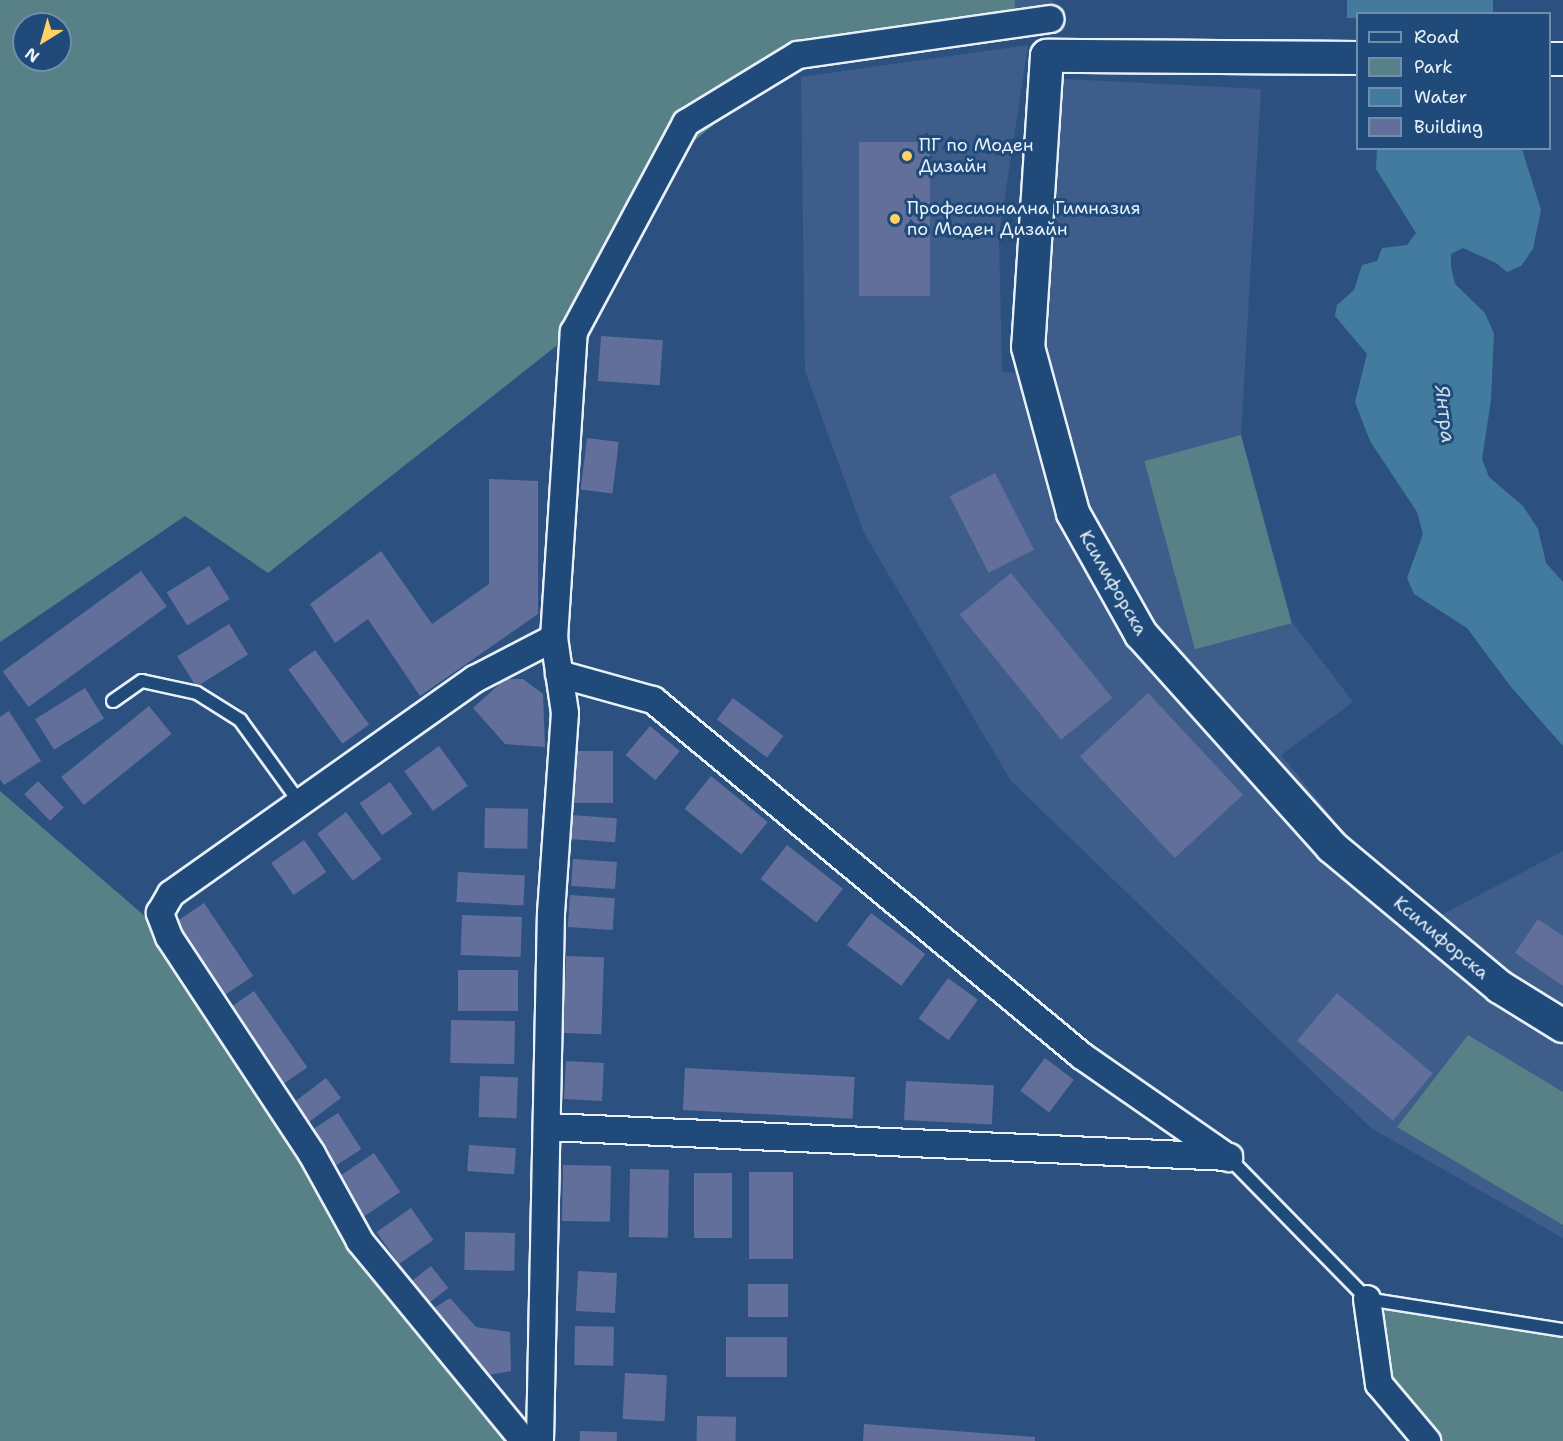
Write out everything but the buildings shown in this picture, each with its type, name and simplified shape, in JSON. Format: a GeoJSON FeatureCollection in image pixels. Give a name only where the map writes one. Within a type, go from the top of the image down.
{"type":"FeatureCollection","features":[{"type":"Feature","properties":{"kind":"street","name":"Ксилифорска"},"geometry":{"type":"LineString","coordinates":[[1051,10],[1028,347],[1073,513],[1141,634],[1332,847],[1500,987],[1563,1026]]}},
{"type":"Feature","properties":{"kind":"street"},"geometry":{"type":"LineString","coordinates":[[540,1441],[543,1192],[548,1127],[551,913],[565,713],[554,638],[574,332],[686,123],[798,55],[1051,10]]}},
{"type":"Feature","properties":{"kind":"street"},"geometry":{"type":"LineString","coordinates":[[1047,56],[1356,58]]}},
{"type":"Feature","properties":{"kind":"street"},"geometry":{"type":"LineString","coordinates":[[524,1441],[360,1241],[312,1154],[169,937],[160,914],[171,894],[475,679],[554,638]]}},
{"type":"Feature","properties":{"kind":"street"},"geometry":{"type":"LineString","coordinates":[[560,674],[653,700],[1082,1056],[1229,1158]]}},
{"type":"Feature","properties":{"kind":"street"},"geometry":{"type":"LineString","coordinates":[[548,1127],[1229,1158]]}},
{"type":"Feature","properties":{"kind":"street"},"geometry":{"type":"LineString","coordinates":[[1367,1299],[1378,1384],[1427,1441]]}},
{"type":"Feature","properties":{"kind":"lane"},"geometry":{"type":"LineString","coordinates":[[113,701],[142,681],[197,693],[240,720],[300,803]]}},
{"type":"Feature","properties":{"kind":"lane"},"geometry":{"type":"LineString","coordinates":[[1229,1158],[1367,1299],[1563,1330]]}},
{"type":"Feature","properties":{"kind":"shaded area"},"geometry":{"type":"Polygon","coordinates":[[[1015,0],[1053,0],[1050,19],[1014,24],[1015,0]]]}},
{"type":"Feature","properties":{"kind":"shaded area"},"geometry":{"type":"Polygon","coordinates":[[[1028,45],[999,235],[1002,372],[1034,373],[1046,78],[1261,89],[1241,435],[1292,622],[1353,702],[1281,755],[1346,834],[1437,917],[1563,851],[1563,1238],[1371,1128],[1011,781],[864,533],[805,371],[801,77],[1028,45]]]}},
{"type":"Feature","properties":{"kind":"green space"},"geometry":{"type":"Polygon","coordinates":[[[0,0],[1015,0],[1014,24],[798,55],[688,146],[574,332],[268,573],[185,516],[0,642],[0,0]]]}},
{"type":"Feature","properties":{"kind":"green space"},"geometry":{"type":"Polygon","coordinates":[[[1241,435],[1291,623],[1195,649],[1144,461],[1241,435]]]}},
{"type":"Feature","properties":{"kind":"green space"},"geometry":{"type":"Polygon","coordinates":[[[0,791],[169,937],[360,1241],[524,1441],[0,1441],[0,791]]]}},
{"type":"Feature","properties":{"kind":"green space"},"geometry":{"type":"Polygon","coordinates":[[[1468,1035],[1563,1092],[1563,1225],[1397,1127],[1468,1035]]]}},
{"type":"Feature","properties":{"kind":"green space"},"geometry":{"type":"Polygon","coordinates":[[[1367,1299],[1563,1330],[1563,1441],[1427,1441],[1379,1384],[1367,1299]]]}},
{"type":"Feature","properties":{"kind":"water"},"geometry":{"type":"Polygon","coordinates":[[[1347,0],[1493,0],[1493,12],[1356,12],[1356,18],[1347,18],[1347,0]]]}},
{"type":"Feature","properties":{"kind":"water","name":"Янтра"},"geometry":{"type":"Polygon","coordinates":[[[1377,150],[1522,150],[1541,210],[1533,249],[1521,266],[1507,272],[1496,263],[1463,248],[1451,254],[1451,267],[1455,284],[1485,313],[1494,334],[1491,400],[1482,459],[1489,477],[1523,506],[1538,529],[1546,563],[1563,582],[1563,746],[1511,687],[1467,628],[1414,594],[1407,578],[1423,534],[1417,512],[1370,441],[1355,402],[1367,354],[1335,316],[1337,305],[1354,290],[1362,265],[1377,261],[1382,248],[1407,245],[1416,233],[1376,169],[1377,150]]]}},
{"type":"Feature","properties":{"kind":"place","name":"ПГ по Моден Дизайн"},"geometry":{"type":"Point","coordinates":[907,156]}},
{"type":"Feature","properties":{"kind":"place","name":"Професионална Гимназия по Моден Дизайн"},"geometry":{"type":"Point","coordinates":[895,219]}}]}
